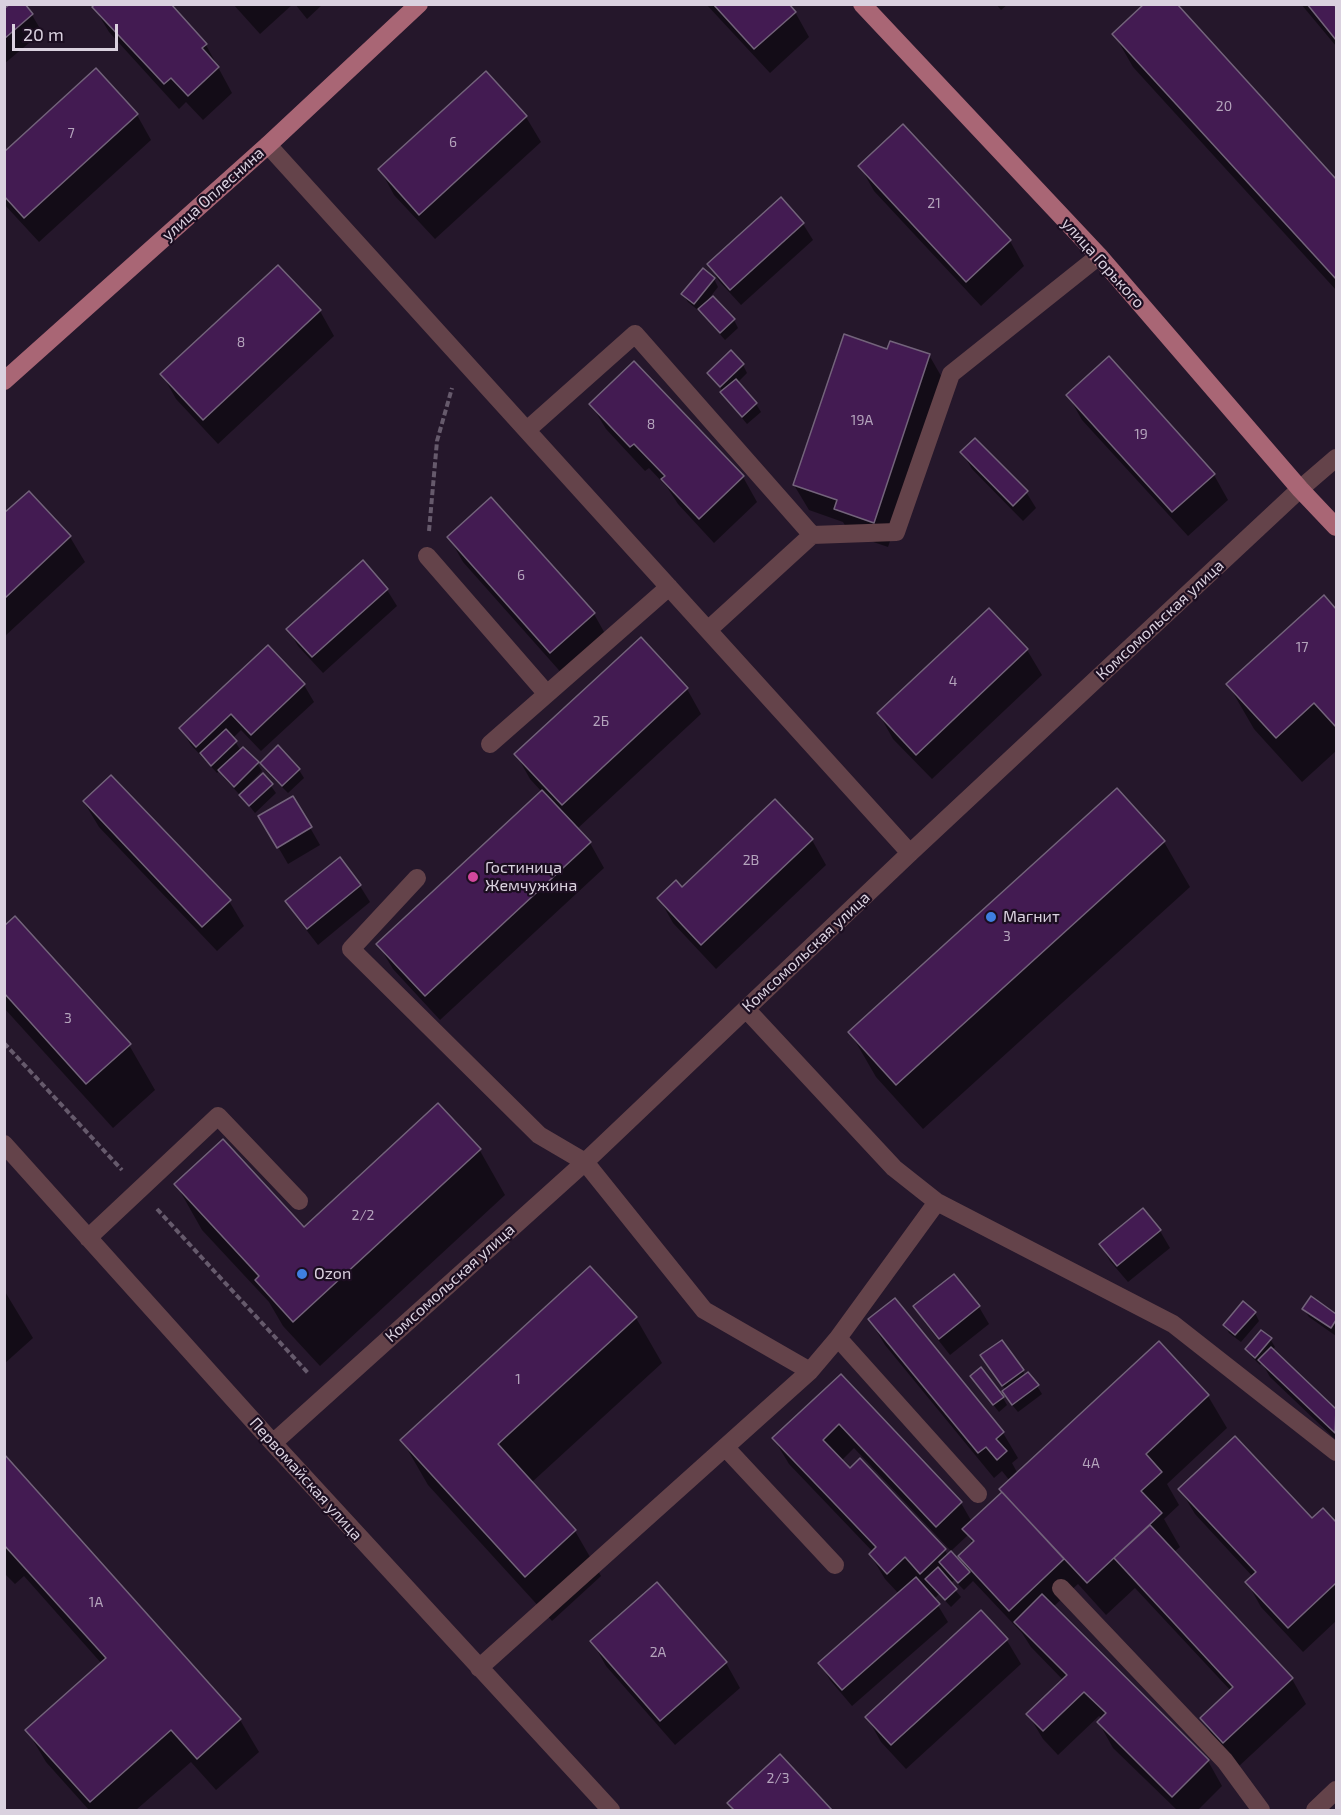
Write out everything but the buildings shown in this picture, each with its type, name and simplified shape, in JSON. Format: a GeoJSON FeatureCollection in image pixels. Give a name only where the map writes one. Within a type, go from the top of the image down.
{"type":"FeatureCollection","features":[{"type":"Feature","properties":{"kind":"main road","name":"улица Оплеснина"},"geometry":{"type":"LineString","coordinates":[[4,381],[268,145],[419,4]]}},
{"type":"Feature","properties":{"kind":"main road","name":"улица Горького"},"geometry":{"type":"LineString","coordinates":[[862,4],[1099,256],[1300,489],[1336,527]]}},
{"type":"Feature","properties":{"kind":"street"},"geometry":{"type":"LineString","coordinates":[[268,145],[910,853]]}},
{"type":"Feature","properties":{"kind":"street"},"geometry":{"type":"LineString","coordinates":[[708,630],[812,535],[896,532],[951,375],[1099,256]]}},
{"type":"Feature","properties":{"kind":"street"},"geometry":{"type":"LineString","coordinates":[[527,430],[635,334],[812,535]]}},
{"type":"Feature","properties":{"kind":"street","name":"Комсомольская улица"},"geometry":{"type":"LineString","coordinates":[[273,1443],[585,1162],[910,853],[1300,489],[1336,459]]}},
{"type":"Feature","properties":{"kind":"street"},"geometry":{"type":"LineString","coordinates":[[427,556],[547,694]]}},
{"type":"Feature","properties":{"kind":"street"},"geometry":{"type":"LineString","coordinates":[[490,744],[669,587]]}},
{"type":"Feature","properties":{"kind":"street"},"geometry":{"type":"LineString","coordinates":[[417,878],[351,949],[539,1135],[585,1162],[704,1310],[810,1371]]}},
{"type":"Feature","properties":{"kind":"street"},"geometry":{"type":"LineString","coordinates":[[746,1009],[894,1168],[937,1202],[1173,1324],[1336,1452]]}},
{"type":"Feature","properties":{"kind":"street"},"geometry":{"type":"LineString","coordinates":[[88,1238],[218,1116],[299,1201]]}},
{"type":"Feature","properties":{"kind":"street","name":"Первомайская улица"},"geometry":{"type":"LineString","coordinates":[[4,1144],[273,1443],[611,1810]]}},
{"type":"Feature","properties":{"kind":"street"},"geometry":{"type":"LineString","coordinates":[[479,1668],[810,1371],[838,1338],[937,1202]]}},
{"type":"Feature","properties":{"kind":"street"},"geometry":{"type":"LineString","coordinates":[[838,1338],[978,1494]]}},
{"type":"Feature","properties":{"kind":"street"},"geometry":{"type":"LineString","coordinates":[[725,1447],[835,1565]]}},
{"type":"Feature","properties":{"kind":"street"},"geometry":{"type":"LineString","coordinates":[[1061,1588],[1225,1761],[1261,1810]]}},
{"type":"Feature","properties":{"kind":"street"},"geometry":{"type":"LineString","coordinates":[[1315,1810],[1336,1790]]}},
{"type":"Feature","properties":{"kind":"path"},"geometry":{"type":"LineString","coordinates":[[427,556],[437,441],[451,392],[458,354]]}},
{"type":"Feature","properties":{"kind":"path"},"geometry":{"type":"LineString","coordinates":[[4,1043],[327,1394]]}},
{"type":"Feature","properties":{"kind":"place","name":"Гостиница Жемчужина"},"geometry":{"type":"Point","coordinates":[473,877]}},
{"type":"Feature","properties":{"kind":"place","name":"Магнит"},"geometry":{"type":"Point","coordinates":[991,917]}},
{"type":"Feature","properties":{"kind":"place","name":"Ozon"},"geometry":{"type":"Point","coordinates":[302,1274]}}]}
